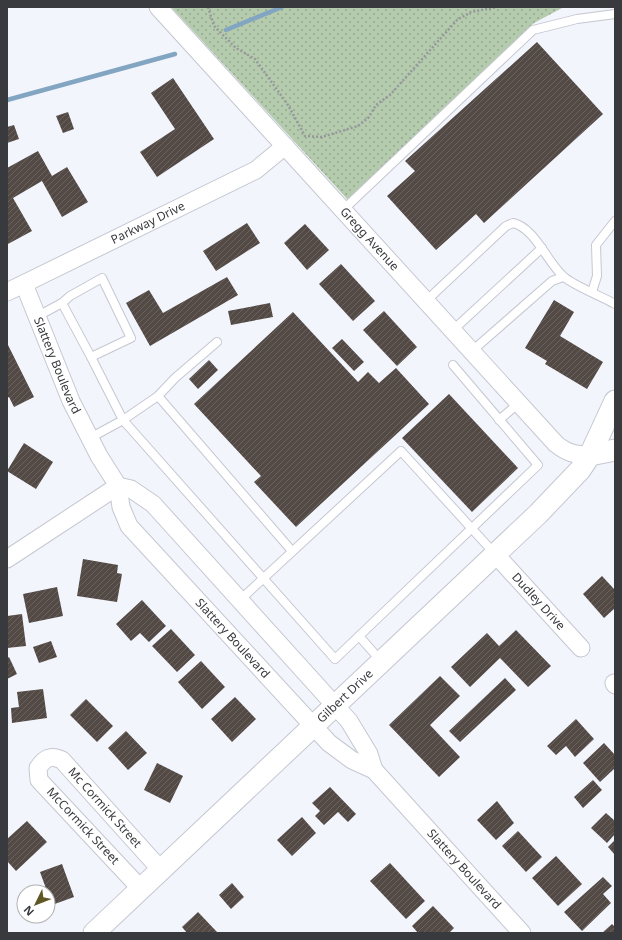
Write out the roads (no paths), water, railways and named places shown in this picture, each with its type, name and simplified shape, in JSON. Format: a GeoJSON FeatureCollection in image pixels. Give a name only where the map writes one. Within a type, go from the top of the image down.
{"type":"FeatureCollection","features":[{"type":"Feature","properties":{"kind":"street","name":"Gregg Avenue"},"geometry":{"type":"LineString","coordinates":[[158,7],[452,331],[565,452],[577,455],[590,454]]}},
{"type":"Feature","properties":{"kind":"street","name":"Parkway Drive"},"geometry":{"type":"LineString","coordinates":[[7,292],[256,170],[284,146]]}},
{"type":"Feature","properties":{"kind":"street","name":"Slattery Boulevard"},"geometry":{"type":"LineString","coordinates":[[24,284],[36,317],[72,401],[90,438],[118,486],[121,507],[129,526],[329,743],[352,760],[374,770],[522,933]]}},
{"type":"Feature","properties":{"kind":"street","name":"Gilbert Drive"},"geometry":{"type":"LineString","coordinates":[[94,933],[496,555],[570,482],[590,454],[615,401]]}},
{"type":"Feature","properties":{"kind":"street"},"geometry":{"type":"LineString","coordinates":[[590,454],[615,450]]}},
{"type":"Feature","properties":{"kind":"street","name":"Slattery Boulevard"},"geometry":{"type":"LineString","coordinates":[[118,486],[131,489],[154,504],[335,706],[358,734],[369,754],[374,770]]}},
{"type":"Feature","properties":{"kind":"street"},"geometry":{"type":"LineString","coordinates":[[7,559],[118,486]]}},
{"type":"Feature","properties":{"kind":"street","name":"Dudley Drive"},"geometry":{"type":"LineString","coordinates":[[496,555],[581,648]]}},
{"type":"Feature","properties":{"kind":"street","name":"Mc Cormick Street"},"geometry":{"type":"LineString","coordinates":[[43,760],[53,757],[62,760],[161,870]]}},
{"type":"Feature","properties":{"kind":"street","name":"McCormick Street"},"geometry":{"type":"LineString","coordinates":[[43,760],[38,768],[39,780],[141,889]]}},
{"type":"Feature","properties":{"kind":"lane"},"geometry":{"type":"LineString","coordinates":[[343,210],[533,30],[577,19],[615,14]]}},
{"type":"Feature","properties":{"kind":"lane"},"geometry":{"type":"LineString","coordinates":[[592,292],[598,276],[596,245],[615,221]]}},
{"type":"Feature","properties":{"kind":"lane"},"geometry":{"type":"LineString","coordinates":[[426,301],[506,226],[513,223],[520,225],[542,248],[563,277],[615,304]]}},
{"type":"Feature","properties":{"kind":"lane"},"geometry":{"type":"LineString","coordinates":[[452,331],[542,248]]}},
{"type":"Feature","properties":{"kind":"lane"},"geometry":{"type":"LineString","coordinates":[[472,351],[552,281],[563,277]]}},
{"type":"Feature","properties":{"kind":"lane"},"geometry":{"type":"LineString","coordinates":[[36,317],[102,278],[131,338],[91,357]]}},
{"type":"Feature","properties":{"kind":"lane"},"geometry":{"type":"LineString","coordinates":[[62,303],[122,420],[335,659],[538,465],[453,365]]}},
{"type":"Feature","properties":{"kind":"lane"},"geometry":{"type":"LineString","coordinates":[[90,438],[122,420],[158,396],[175,378],[217,342]]}},
{"type":"Feature","properties":{"kind":"lane"},"geometry":{"type":"LineString","coordinates":[[158,396],[292,551]]}},
{"type":"Feature","properties":{"kind":"lane"},"geometry":{"type":"LineString","coordinates":[[499,420],[519,403]]}},
{"type":"Feature","properties":{"kind":"lane"},"geometry":{"type":"LineString","coordinates":[[240,600],[401,451],[496,555]]}},
{"type":"Feature","properties":{"kind":"lane"},"geometry":{"type":"LineString","coordinates":[[359,636],[382,662]]}},
{"type":"Feature","properties":{"kind":"waterway"},"geometry":{"type":"LineString","coordinates":[[226,30],[282,7]]}},
{"type":"Feature","properties":{"kind":"waterway"},"geometry":{"type":"LineString","coordinates":[[7,100],[175,54]]}}]}
